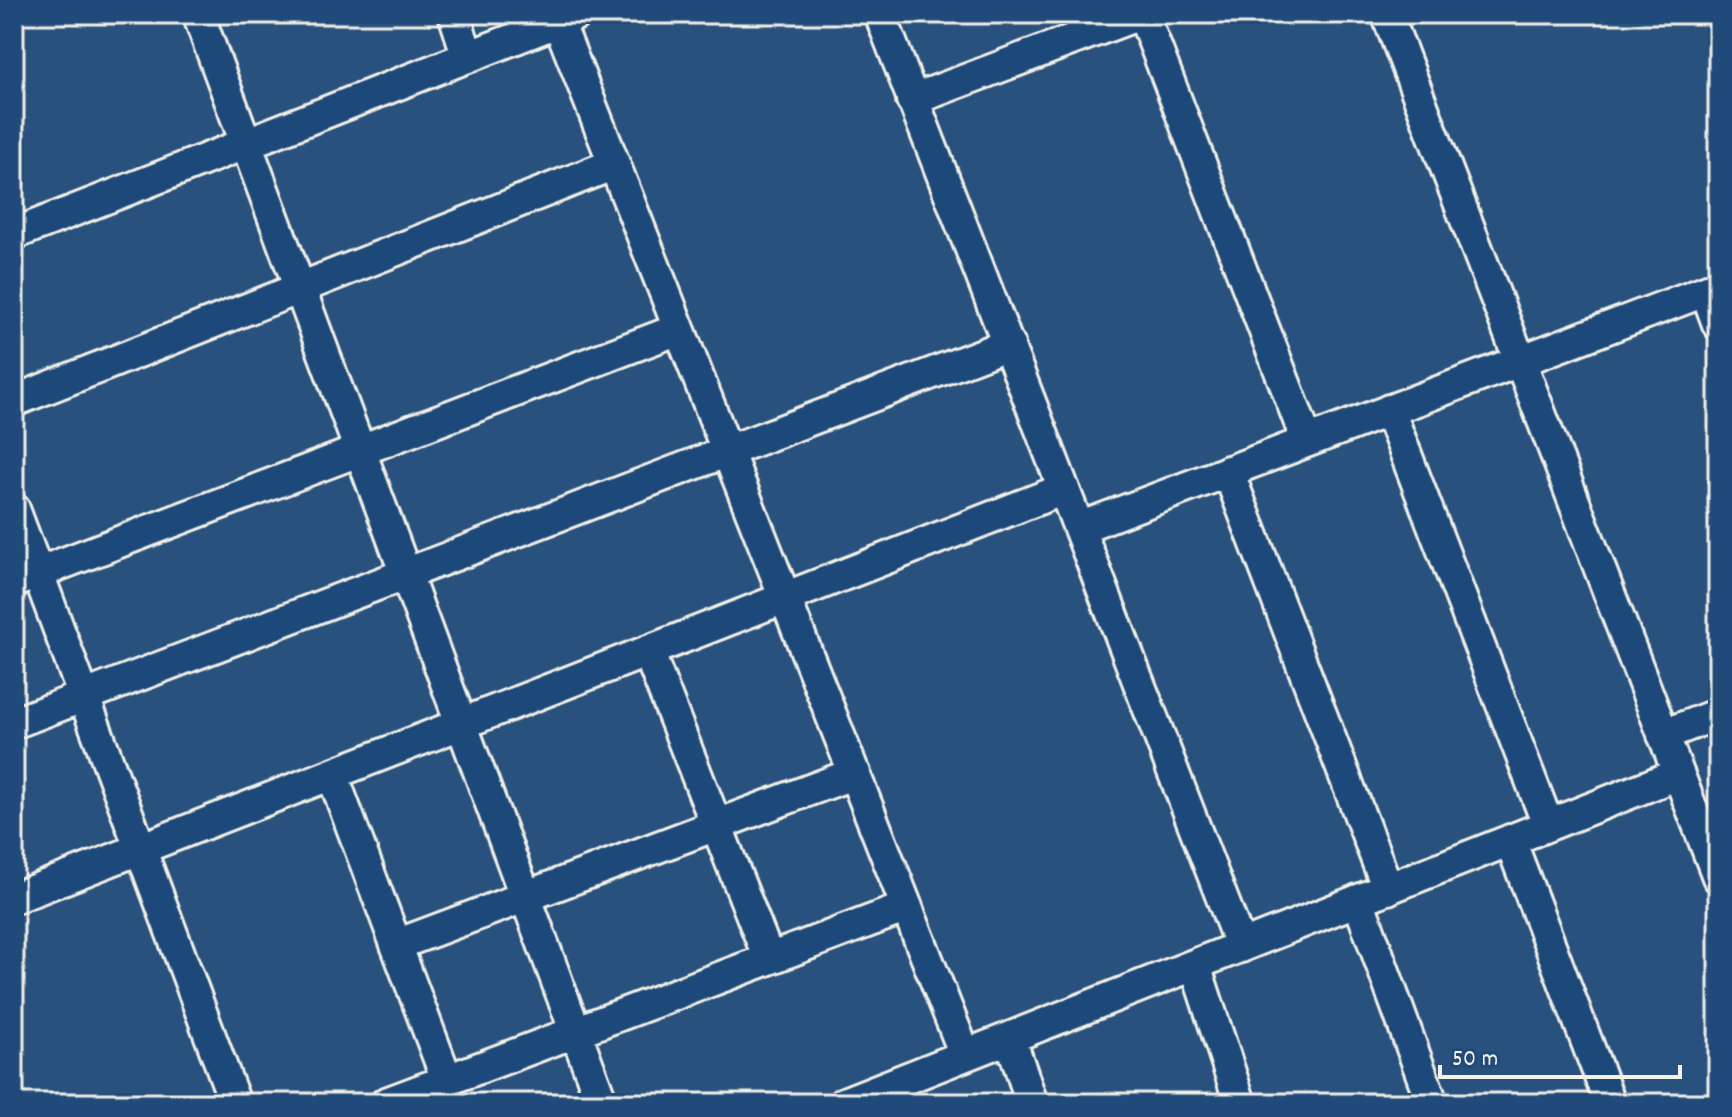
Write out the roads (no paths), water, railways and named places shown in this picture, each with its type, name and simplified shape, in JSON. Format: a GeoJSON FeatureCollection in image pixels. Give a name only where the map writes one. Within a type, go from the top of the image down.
{"type":"FeatureCollection","features":[{"type":"Feature","properties":{"kind":"street"},"geometry":{"type":"LineString","coordinates":[[198,14],[602,1103]]}},
{"type":"Feature","properties":{"kind":"street"},"geometry":{"type":"LineString","coordinates":[[454,14],[468,57]]}},
{"type":"Feature","properties":{"kind":"street"},"geometry":{"type":"LineString","coordinates":[[880,14],[1241,947]]}},
{"type":"Feature","properties":{"kind":"street"},"geometry":{"type":"LineString","coordinates":[[912,100],[1142,14],[1307,441]]}},
{"type":"Feature","properties":{"kind":"street"},"geometry":{"type":"LineString","coordinates":[[1387,14],[1718,877]]}},
{"type":"Feature","properties":{"kind":"street"},"geometry":{"type":"LineString","coordinates":[[14,234],[567,18],[614,164],[965,1055]]}},
{"type":"Feature","properties":{"kind":"street"},"geometry":{"type":"LineString","coordinates":[[14,401],[614,164]]}},
{"type":"Feature","properties":{"kind":"street"},"geometry":{"type":"LineString","coordinates":[[1079,528],[1712,288],[1718,324]]}},
{"type":"Feature","properties":{"kind":"street"},"geometry":{"type":"LineString","coordinates":[[26,577],[679,329]]}},
{"type":"Feature","properties":{"kind":"street"},"geometry":{"type":"LineString","coordinates":[[14,723],[1009,344]]}},
{"type":"Feature","properties":{"kind":"street"},"geometry":{"type":"LineString","coordinates":[[1389,410],[1548,825]]}},
{"type":"Feature","properties":{"kind":"street"},"geometry":{"type":"LineString","coordinates":[[1228,471],[1388,889]]}},
{"type":"Feature","properties":{"kind":"street"},"geometry":{"type":"LineString","coordinates":[[14,898],[1064,489]]}},
{"type":"Feature","properties":{"kind":"street"},"geometry":{"type":"LineString","coordinates":[[14,509],[26,577],[84,697],[235,1103]]}},
{"type":"Feature","properties":{"kind":"street"},"geometry":{"type":"LineString","coordinates":[[648,651],[769,959]]}},
{"type":"Feature","properties":{"kind":"street"},"geometry":{"type":"LineString","coordinates":[[1663,735],[1718,714]]}},
{"type":"Feature","properties":{"kind":"street"},"geometry":{"type":"LineString","coordinates":[[396,945],[855,773]]}},
{"type":"Feature","properties":{"kind":"street"},"geometry":{"type":"LineString","coordinates":[[332,774],[447,1080]]}},
{"type":"Feature","properties":{"kind":"street"},"geometry":{"type":"LineString","coordinates":[[844,1103],[1678,774]]}},
{"type":"Feature","properties":{"kind":"street"},"geometry":{"type":"LineString","coordinates":[[1510,840],[1610,1103]]}},
{"type":"Feature","properties":{"kind":"street"},"geometry":{"type":"LineString","coordinates":[[1358,900],[1432,1103]]}},
{"type":"Feature","properties":{"kind":"street"},"geometry":{"type":"LineString","coordinates":[[386,1103],[907,907]]}},
{"type":"Feature","properties":{"kind":"street"},"geometry":{"type":"LineString","coordinates":[[1195,965],[1240,1103]]}},
{"type":"Feature","properties":{"kind":"street"},"geometry":{"type":"LineString","coordinates":[[1010,1038],[1032,1103]]}}]}
